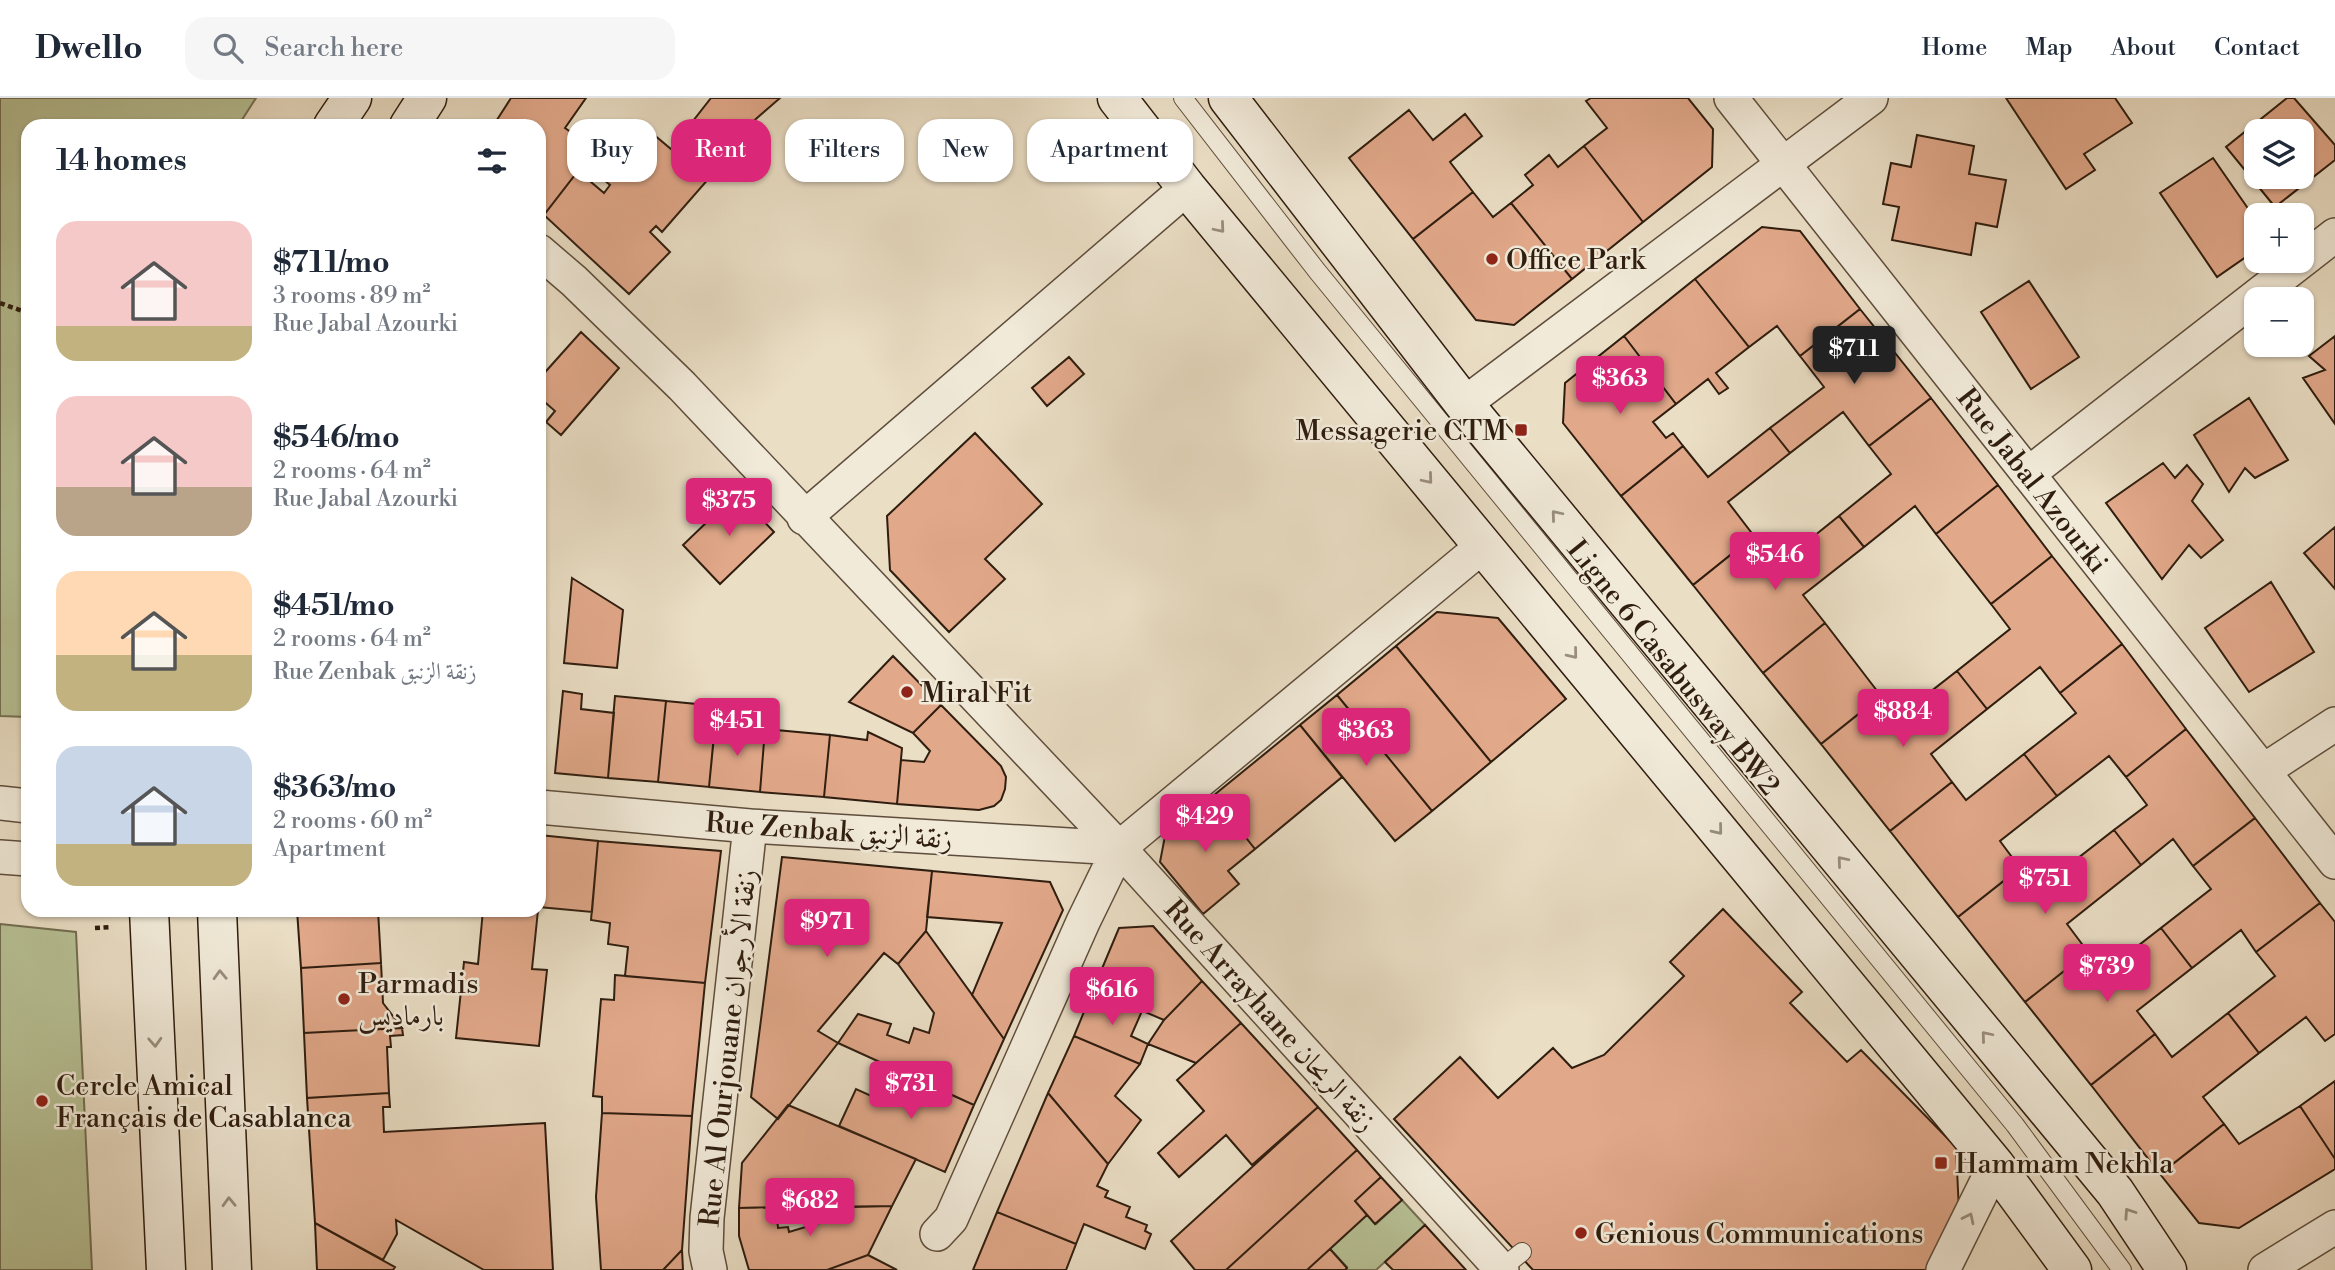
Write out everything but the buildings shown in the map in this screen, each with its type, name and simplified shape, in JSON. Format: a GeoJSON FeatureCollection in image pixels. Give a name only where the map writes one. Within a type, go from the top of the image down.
{"type":"FeatureCollection","features":[{"type":"Feature","properties":{"kind":"main road"},"geometry":{"type":"LineString","coordinates":[[338,119],[352,98]]}},
{"type":"Feature","properties":{"kind":"main road"},"geometry":{"type":"LineString","coordinates":[[414,119],[427,98]]}},
{"type":"Feature","properties":{"kind":"main road"},"geometry":{"type":"LineString","coordinates":[[1117,98],[1187,188],[1995,1166],[2072,1270]]}},
{"type":"Feature","properties":{"kind":"main road"},"geometry":{"type":"LineString","coordinates":[[1228,98],[1464,404],[2115,1192],[2167,1270]]}},
{"type":"Feature","properties":{"kind":"main road"},"geometry":{"type":"LineString","coordinates":[[149,917],[166,1270]]}},
{"type":"Feature","properties":{"kind":"main road"},"geometry":{"type":"LineString","coordinates":[[217,917],[232,1270]]}},
{"type":"Feature","properties":{"kind":"street","name":"Rue Jabal Azourki"},"geometry":{"type":"LineString","coordinates":[[1731,98],[2335,862]]}},
{"type":"Feature","properties":{"kind":"street"},"geometry":{"type":"LineString","coordinates":[[1464,404],[1871,98]]}},
{"type":"Feature","properties":{"kind":"street"},"geometry":{"type":"LineString","coordinates":[[804,518],[1187,188]]}},
{"type":"Feature","properties":{"kind":"street"},"geometry":{"type":"LineString","coordinates":[[2028,474],[2335,235]]}},
{"type":"Feature","properties":{"kind":"street","name":"Rue Arrayhane زنقة الريحان"},"geometry":{"type":"LineString","coordinates":[[546,257],[583,289],[682,386],[1508,1264]]}},
{"type":"Feature","properties":{"kind":"street"},"geometry":{"type":"LineString","coordinates":[[937,1234],[951,1219],[1083,922],[1119,848],[1483,545]]}},
{"type":"Feature","properties":{"kind":"street"},"geometry":{"type":"LineString","coordinates":[[2263,771],[2335,724]]}},
{"type":"Feature","properties":{"kind":"street"},"geometry":{"type":"LineString","coordinates":[[0,803],[21,805]]}},
{"type":"Feature","properties":{"kind":"street","name":"Rue Zenbak زنقة الزنبق"},"geometry":{"type":"LineString","coordinates":[[546,808],[750,827],[1119,848]]}},
{"type":"Feature","properties":{"kind":"street","name":"Rue Al Ourjouane زنقة الأرجوان"},"geometry":{"type":"LineString","coordinates":[[710,1270],[706,1251],[707,1218],[750,827]]}},
{"type":"Feature","properties":{"kind":"street"},"geometry":{"type":"LineString","coordinates":[[0,857],[21,858]]}},
{"type":"Feature","properties":{"kind":"street"},"geometry":{"type":"LineString","coordinates":[[1943,1270],[1995,1166]]}},
{"type":"Feature","properties":{"kind":"street"},"geometry":{"type":"LineString","coordinates":[[2265,1270],[2335,1227]]}},
{"type":"Feature","properties":{"kind":"lane","name":"Ligne 6 Casabusway BW2"},"geometry":{"type":"LineString","coordinates":[[1184,98],[1317,271],[2015,1125],[2122,1270]]}},
{"type":"Feature","properties":{"kind":"path"},"geometry":{"type":"LineString","coordinates":[[0,303],[21,310]]}},
{"type":"Feature","properties":{"kind":"green space"},"geometry":{"type":"Polygon","coordinates":[[[0,98],[256,98],[242,119],[21,119],[21,717],[0,716],[0,98]]]}},
{"type":"Feature","properties":{"kind":"green space","name":"Cercle Amical Français de Casablanca"},"geometry":{"type":"Polygon","coordinates":[[[0,924],[76,932],[92,1270],[0,1270],[0,924]]]}},
{"type":"Feature","properties":{"kind":"green space"},"geometry":{"type":"Polygon","coordinates":[[[1402,1200],[1425,1225],[1376,1270],[1345,1270],[1347,1267],[1330,1249],[1367,1215],[1376,1224],[1402,1200]]]}},
{"type":"Feature","properties":{"kind":"place","name":"Office Park"},"geometry":{"type":"Point","coordinates":[1492,259]}},
{"type":"Feature","properties":{"kind":"place","name":"Messagerie CTM"},"geometry":{"type":"Point","coordinates":[1521,430]}},
{"type":"Feature","properties":{"kind":"place","name":"Miral Fit"},"geometry":{"type":"Point","coordinates":[907,692]}},
{"type":"Feature","properties":{"kind":"place","name":"Parmadis بارماديس"},"geometry":{"type":"Point","coordinates":[344,999]}},
{"type":"Feature","properties":{"kind":"place","name":"Cercle Amical Français de Casablanca"},"geometry":{"type":"Point","coordinates":[42,1101]}},
{"type":"Feature","properties":{"kind":"place","name":"Hammam Nekhla"},"geometry":{"type":"Point","coordinates":[1941,1163]}},
{"type":"Feature","properties":{"kind":"place","name":"Genious Communications"},"geometry":{"type":"Point","coordinates":[1581,1233]}}]}
